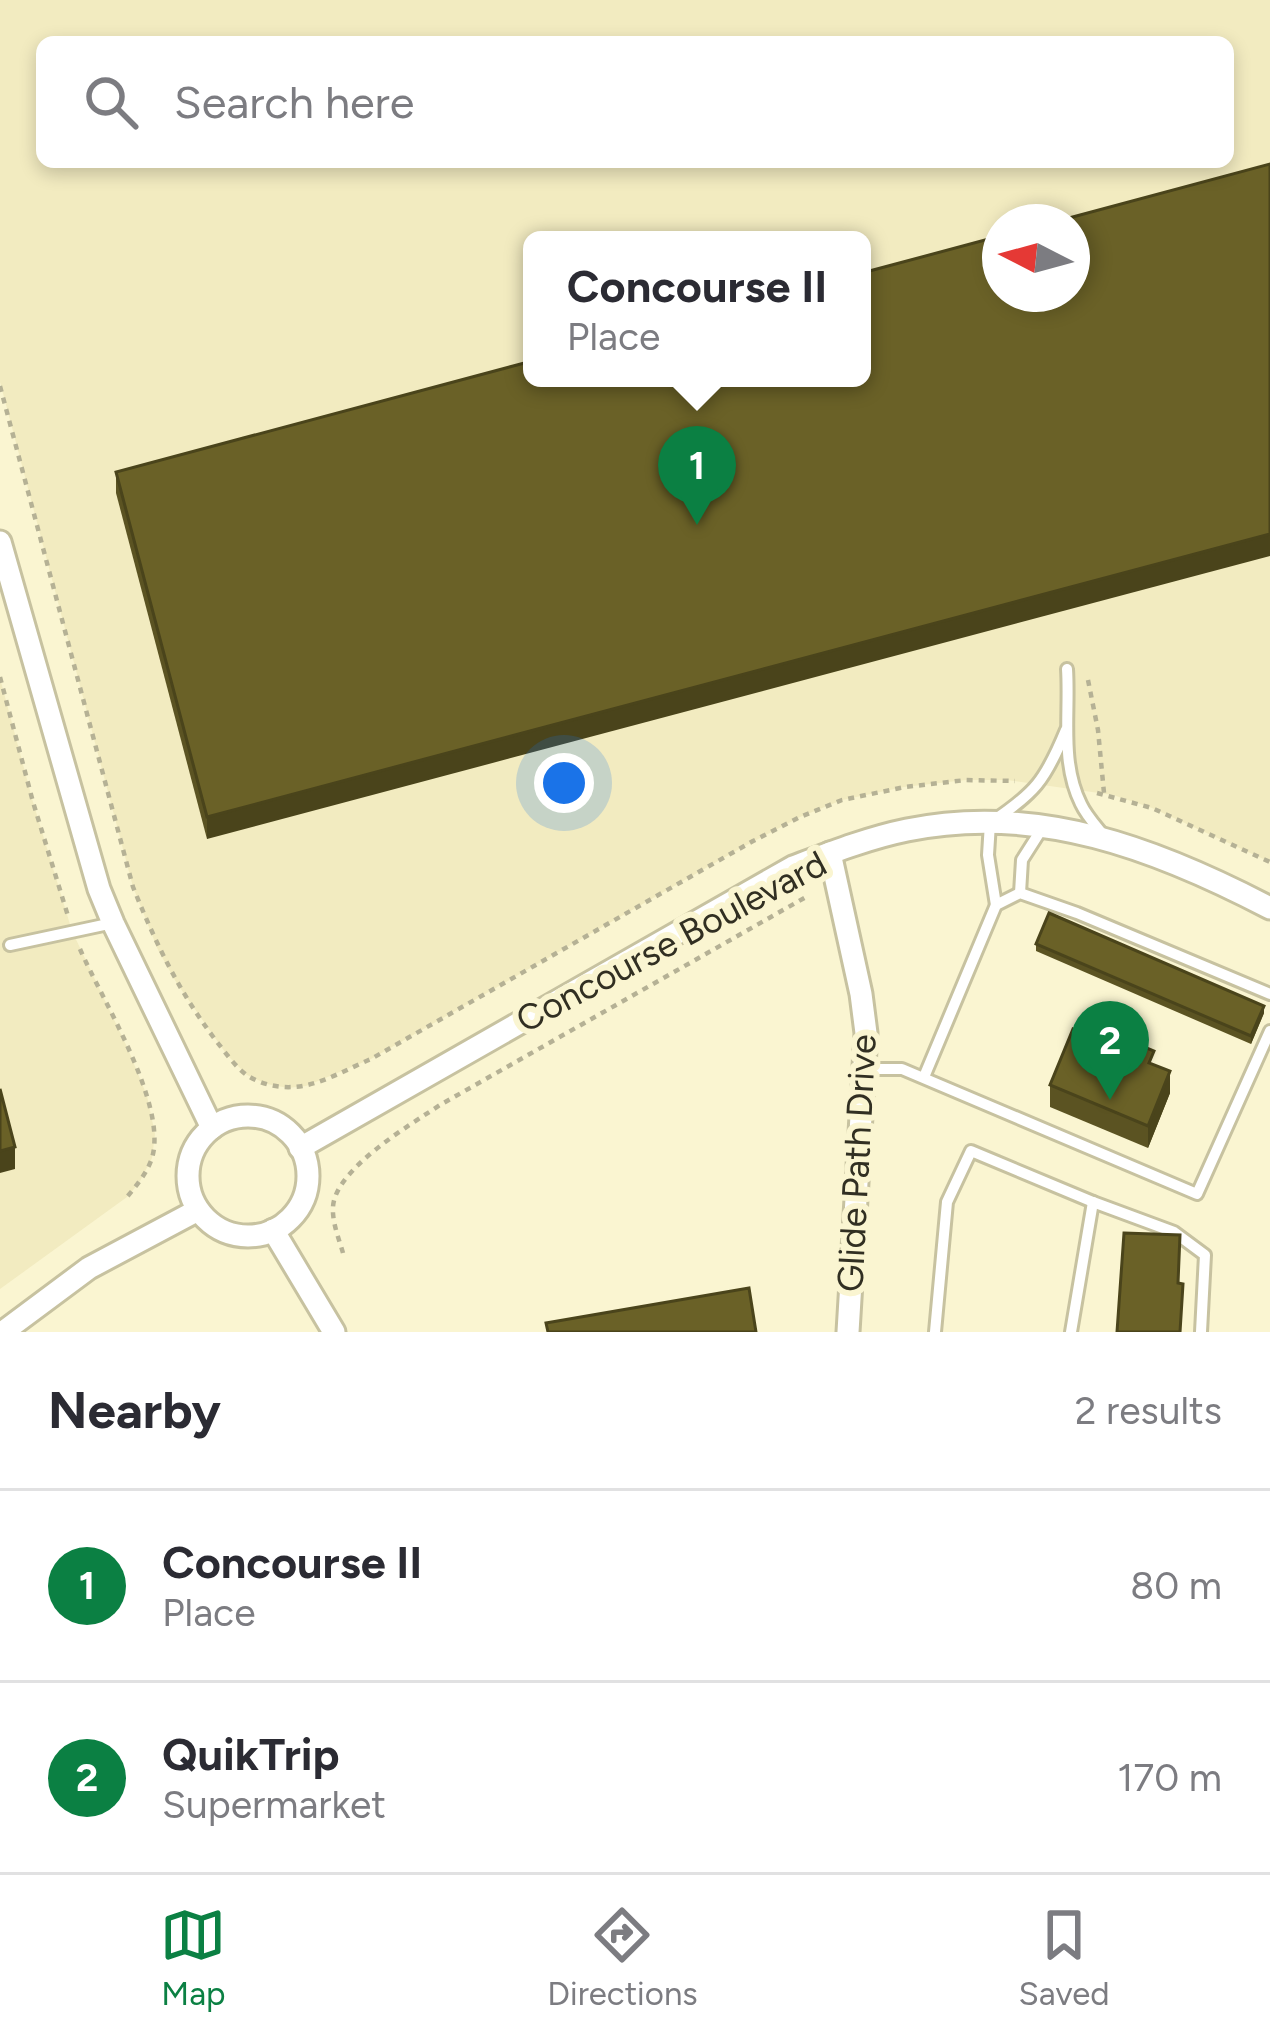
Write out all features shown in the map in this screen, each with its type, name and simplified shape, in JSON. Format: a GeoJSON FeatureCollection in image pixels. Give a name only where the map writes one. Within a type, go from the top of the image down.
{"type":"FeatureCollection","features":[{"type":"Feature","properties":{"kind":"street"},"geometry":{"type":"LineString","coordinates":[[0,542],[99,890],[212,1128]]}},
{"type":"Feature","properties":{"kind":"street","name":"Concourse Boulevard"},"geometry":{"type":"LineString","coordinates":[[300,1148],[793,867],[908,830],[990,823],[1106,838],[1205,874],[1270,908]]}},
{"type":"Feature","properties":{"kind":"street","name":"Glide Path Drive"},"geometry":{"type":"LineString","coordinates":[[830,854],[866,1033],[848,1332]]}},
{"type":"Feature","properties":{"kind":"street"},"geometry":{"type":"LineString","coordinates":[[242,1116],[279,1124],[300,1148],[308,1172],[306,1192],[297,1211],[282,1226],[243,1237],[223,1232],[198,1210],[188,1183],[189,1164],[196,1146],[223,1121],[242,1116]]}},
{"type":"Feature","properties":{"kind":"street"},"geometry":{"type":"LineString","coordinates":[[3,1332],[89,1268],[198,1210]]}},
{"type":"Feature","properties":{"kind":"street"},"geometry":{"type":"LineString","coordinates":[[273,1231],[334,1332]]}},
{"type":"Feature","properties":{"kind":"lane"},"geometry":{"type":"LineString","coordinates":[[1067,670],[1069,770],[1081,804],[1106,838]]}},
{"type":"Feature","properties":{"kind":"lane"},"geometry":{"type":"LineString","coordinates":[[924,1077],[996,905],[988,855],[990,823],[1028,797],[1052,764],[1066,730]]}},
{"type":"Feature","properties":{"kind":"lane"},"geometry":{"type":"LineString","coordinates":[[1020,892],[1022,860],[1043,827]]}},
{"type":"Feature","properties":{"kind":"lane"},"geometry":{"type":"LineString","coordinates":[[996,905],[1020,892],[1270,994]]}},
{"type":"Feature","properties":{"kind":"lane"},"geometry":{"type":"LineString","coordinates":[[10,945],[112,923]]}},
{"type":"Feature","properties":{"kind":"lane"},"geometry":{"type":"LineString","coordinates":[[864,1069],[902,1069],[924,1077],[1197,1194],[1270,1031]]}},
{"type":"Feature","properties":{"kind":"lane"},"geometry":{"type":"LineString","coordinates":[[935,1332],[947,1202],[971,1151],[1174,1232],[1205,1255],[1199,1331]]}},
{"type":"Feature","properties":{"kind":"lane"},"geometry":{"type":"LineString","coordinates":[[1071,1332],[1093,1202]]}},
{"type":"Feature","properties":{"kind":"path"},"geometry":{"type":"LineString","coordinates":[[0,386],[133,887],[176,982],[227,1055],[247,1075],[267,1084],[306,1086],[371,1059],[741,848],[842,800],[945,782],[1022,782]]}},
{"type":"Feature","properties":{"kind":"path"},"geometry":{"type":"LineString","coordinates":[[1088,680],[1104,794]]}},
{"type":"Feature","properties":{"kind":"path"},"geometry":{"type":"LineString","coordinates":[[1092,792],[1152,808],[1270,862]]}},
{"type":"Feature","properties":{"kind":"path"},"geometry":{"type":"LineString","coordinates":[[741,848],[747,858]]}},
{"type":"Feature","properties":{"kind":"path"},"geometry":{"type":"LineString","coordinates":[[343,1253],[332,1212],[335,1196],[365,1159],[392,1138],[440,1105],[806,897]]}},
{"type":"Feature","properties":{"kind":"shaded area"},"geometry":{"type":"Polygon","coordinates":[[[0,0],[1270,0],[1270,862],[1113,795],[1007,780],[966,780],[842,800],[741,848],[371,1059],[306,1086],[288,1088],[247,1075],[227,1055],[158,950],[133,887],[0,382],[0,0]]]}},
{"type":"Feature","properties":{"kind":"shaded area"},"geometry":{"type":"Polygon","coordinates":[[[0,678],[72,931],[128,1049],[147,1096],[155,1134],[152,1158],[127,1197],[0,1289],[0,678]]]}},
{"type":"Feature","properties":{"kind":"building"},"geometry":{"type":"Polygon","coordinates":[[[1270,164],[1270,534],[207,817],[116,472],[523,363],[523,387],[871,387],[871,271],[982,241],[982,312],[1090,312],[1090,212],[1270,164]]]}},
{"type":"Feature","properties":{"kind":"building"},"geometry":{"type":"Polygon","coordinates":[[[1049,913],[1264,1006],[1251,1036],[1036,944],[1049,913]]]}},
{"type":"Feature","properties":{"kind":"building"},"geometry":{"type":"Polygon","coordinates":[[[1099,1028],[1154,1051],[1149,1063],[1170,1071],[1148,1126],[1050,1085],[1073,1029],[1095,1038],[1099,1028]]]}},
{"type":"Feature","properties":{"kind":"building"},"geometry":{"type":"Polygon","coordinates":[[[0,1089],[15,1147],[0,1151],[0,1089]]]}},
{"type":"Feature","properties":{"kind":"building"},"geometry":{"type":"Polygon","coordinates":[[[1124,1233],[1180,1235],[1180,1332],[1117,1332],[1124,1233]]]}},
{"type":"Feature","properties":{"kind":"building"},"geometry":{"type":"Polygon","coordinates":[[[749,1288],[756,1332],[548,1332],[546,1323],[749,1288]]]}},
{"type":"Feature","properties":{"kind":"place","name":"Concourse II"},"geometry":{"type":"Point","coordinates":[697,525]}},
{"type":"Feature","properties":{"kind":"place","name":"QuikTrip"},"geometry":{"type":"Point","coordinates":[1110,1100]}}]}
